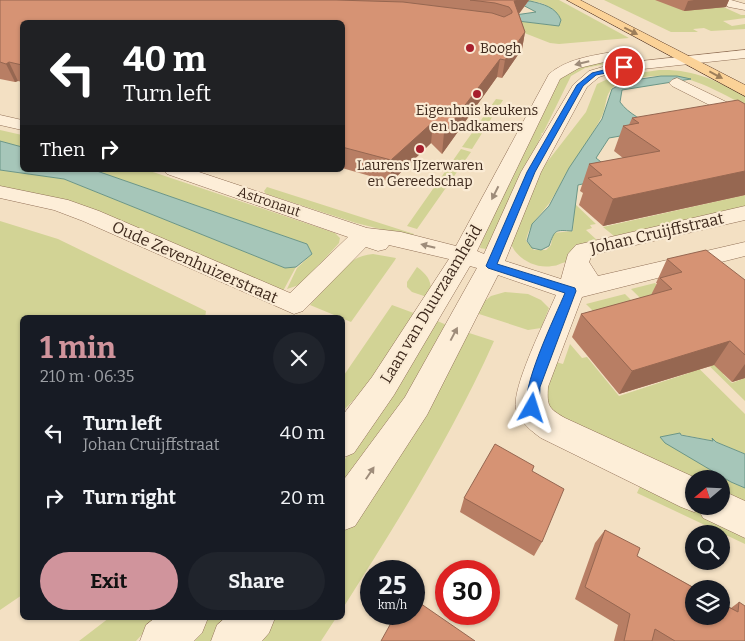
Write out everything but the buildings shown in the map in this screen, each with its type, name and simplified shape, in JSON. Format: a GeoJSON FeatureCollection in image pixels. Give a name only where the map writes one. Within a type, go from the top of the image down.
{"type":"FeatureCollection","features":[{"type":"Feature","properties":{"kind":"main road"},"geometry":{"type":"LineString","coordinates":[[572,0],[664,48],[694,50],[745,91]]}},
{"type":"Feature","properties":{"kind":"main road"},"geometry":{"type":"LineString","coordinates":[[715,57],[737,68]]}},
{"type":"Feature","properties":{"kind":"street"},"geometry":{"type":"LineString","coordinates":[[722,0],[741,6]]}},
{"type":"Feature","properties":{"kind":"street"},"geometry":{"type":"LineString","coordinates":[[694,50],[745,41]]}},
{"type":"Feature","properties":{"kind":"street","name":"Laan van Duurzaamheid"},"geometry":{"type":"LineString","coordinates":[[345,439],[383,386],[458,263],[556,74],[581,63],[664,48]]}},
{"type":"Feature","properties":{"kind":"street","name":"Laan van Duurzaamheid"},"geometry":{"type":"LineString","coordinates":[[345,509],[416,406],[491,266],[531,172],[581,85],[594,74],[612,68],[694,50]]}},
{"type":"Feature","properties":{"kind":"street"},"geometry":{"type":"LineString","coordinates":[[694,50],[715,57],[745,54]]}},
{"type":"Feature","properties":{"kind":"street"},"geometry":{"type":"LineString","coordinates":[[677,83],[745,118]]}},
{"type":"Feature","properties":{"kind":"street"},"geometry":{"type":"LineString","coordinates":[[0,120],[20,125]]}},
{"type":"Feature","properties":{"kind":"street","name":"Astronaut"},"geometry":{"type":"LineString","coordinates":[[180,172],[364,235],[395,253],[491,266]]}},
{"type":"Feature","properties":{"kind":"street","name":"Oude Zevenhuizerstraat"},"geometry":{"type":"LineString","coordinates":[[0,192],[60,205],[90,216],[294,305],[364,235]]}},
{"type":"Feature","properties":{"kind":"street","name":"Johan Cruijffstraat"},"geometry":{"type":"LineString","coordinates":[[574,277],[580,254],[587,249],[745,213]]}},
{"type":"Feature","properties":{"kind":"street"},"geometry":{"type":"LineString","coordinates":[[491,266],[605,283],[741,254]]}},
{"type":"Feature","properties":{"kind":"street"},"geometry":{"type":"LineString","coordinates":[[574,277],[533,387],[532,408],[541,420],[553,428],[685,491]]}},
{"type":"Feature","properties":{"kind":"street"},"geometry":{"type":"LineString","coordinates":[[730,513],[745,520]]}},
{"type":"Feature","properties":{"kind":"street"},"geometry":{"type":"LineString","coordinates":[[162,641],[185,620]]}},
{"type":"Feature","properties":{"kind":"street"},"geometry":{"type":"LineString","coordinates":[[233,641],[252,620]]}},
{"type":"Feature","properties":{"kind":"green space"},"geometry":{"type":"Polygon","coordinates":[[[513,0],[559,0],[629,38],[559,44],[550,43],[509,27],[512,20],[559,26],[561,20],[555,12],[538,2],[519,2],[513,0]]]}},
{"type":"Feature","properties":{"kind":"green space"},"geometry":{"type":"Polygon","coordinates":[[[604,0],[675,0],[691,10],[697,10],[708,0],[741,15],[745,15],[745,18],[723,21],[732,26],[745,24],[745,29],[711,31],[704,28],[693,29],[698,32],[671,32],[604,0]]]}},
{"type":"Feature","properties":{"kind":"green space"},"geometry":{"type":"Polygon","coordinates":[[[599,61],[605,64],[585,68],[571,76],[543,133],[541,133],[498,231],[486,249],[480,248],[482,236],[556,84],[564,73],[599,61]]]}},
{"type":"Feature","properties":{"kind":"green space"},"geometry":{"type":"Polygon","coordinates":[[[659,70],[683,71],[714,80],[745,96],[745,105],[703,84],[678,77],[650,76],[633,79],[614,86],[608,94],[599,122],[549,203],[534,222],[526,241],[534,250],[546,250],[551,245],[553,233],[573,231],[574,203],[596,224],[590,225],[592,228],[586,230],[598,241],[567,262],[556,265],[540,266],[522,258],[511,244],[521,212],[544,166],[586,112],[597,84],[612,77],[659,70]]]}},
{"type":"Feature","properties":{"kind":"green space"},"geometry":{"type":"Polygon","coordinates":[[[496,99],[503,100],[472,149],[462,147],[496,99]]]}},
{"type":"Feature","properties":{"kind":"green space"},"geometry":{"type":"Polygon","coordinates":[[[0,130],[20,135],[20,146],[0,141],[0,130]]]}},
{"type":"Feature","properties":{"kind":"green space"},"geometry":{"type":"Polygon","coordinates":[[[461,149],[471,152],[417,229],[407,226],[461,149]]]}},
{"type":"Feature","properties":{"kind":"green space"},"geometry":{"type":"Polygon","coordinates":[[[0,170],[64,179],[285,268],[296,267],[283,291],[0,187],[0,170]]]}},
{"type":"Feature","properties":{"kind":"green space"},"geometry":{"type":"Polygon","coordinates":[[[100,172],[152,172],[335,233],[340,238],[339,243],[302,284],[287,289],[297,268],[312,254],[307,244],[100,172]]]}},
{"type":"Feature","properties":{"kind":"green space"},"geometry":{"type":"Polygon","coordinates":[[[267,187],[414,234],[412,237],[356,223],[266,194],[264,191],[267,187]]]}},
{"type":"Feature","properties":{"kind":"green space"},"geometry":{"type":"Polygon","coordinates":[[[745,195],[745,207],[614,236],[603,227],[745,195]]]}},
{"type":"Feature","properties":{"kind":"green space"},"geometry":{"type":"Polygon","coordinates":[[[0,221],[58,239],[206,311],[205,315],[20,315],[20,596],[0,610],[0,221]]]}},
{"type":"Feature","properties":{"kind":"green space"},"geometry":{"type":"Polygon","coordinates":[[[373,254],[396,258],[351,322],[345,320],[345,315],[334,315],[310,305],[337,273],[353,260],[373,254]]]}},
{"type":"Feature","properties":{"kind":"green space"},"geometry":{"type":"Polygon","coordinates":[[[417,267],[429,280],[431,288],[430,298],[412,292],[407,287],[407,282],[417,267]]]}},
{"type":"Feature","properties":{"kind":"green space"},"geometry":{"type":"Polygon","coordinates":[[[655,283],[745,367],[723,374],[732,383],[745,378],[745,401],[631,289],[655,283]]]}},
{"type":"Feature","properties":{"kind":"green space"},"geometry":{"type":"Polygon","coordinates":[[[505,292],[528,294],[541,300],[549,308],[541,328],[528,330],[476,313],[483,299],[486,300],[491,296],[505,292]]]}},
{"type":"Feature","properties":{"kind":"green space"},"geometry":{"type":"Polygon","coordinates":[[[625,294],[649,318],[603,321],[586,304],[625,294]]]}},
{"type":"Feature","properties":{"kind":"green space"},"geometry":{"type":"Polygon","coordinates":[[[392,305],[419,315],[372,381],[345,409],[345,374],[392,305]]]}},
{"type":"Feature","properties":{"kind":"green space"},"geometry":{"type":"Polygon","coordinates":[[[435,320],[449,326],[430,359],[345,490],[345,459],[389,395],[435,320]]]}},
{"type":"Feature","properties":{"kind":"green space"},"geometry":{"type":"Polygon","coordinates":[[[659,329],[745,414],[745,454],[714,441],[679,434],[660,437],[712,470],[685,470],[685,475],[550,411],[544,396],[556,362],[563,364],[570,344],[582,358],[587,357],[619,396],[689,373],[659,329]]]}},
{"type":"Feature","properties":{"kind":"green space"},"geometry":{"type":"Polygon","coordinates":[[[466,332],[494,341],[442,444],[404,510],[373,560],[360,560],[360,581],[345,605],[345,528],[374,490],[466,332]]]}},
{"type":"Feature","properties":{"kind":"green space"},"geometry":{"type":"Polygon","coordinates":[[[730,481],[745,488],[745,508],[730,501],[730,481]]]}},
{"type":"Feature","properties":{"kind":"green space"},"geometry":{"type":"Polygon","coordinates":[[[641,484],[685,505],[685,515],[705,515],[726,525],[705,525],[637,493],[641,484]]]}},
{"type":"Feature","properties":{"kind":"green space"},"geometry":{"type":"Polygon","coordinates":[[[730,527],[745,534],[745,544],[730,537],[730,527]]]}},
{"type":"Feature","properties":{"kind":"green space"},"geometry":{"type":"Polygon","coordinates":[[[106,620],[155,620],[136,641],[79,641],[106,620]]]}},
{"type":"Feature","properties":{"kind":"green space"},"geometry":{"type":"Polygon","coordinates":[[[204,620],[238,620],[216,641],[183,641],[204,620]]]}},
{"type":"Feature","properties":{"kind":"green space"},"geometry":{"type":"Polygon","coordinates":[[[272,620],[335,620],[321,641],[253,641],[272,620]]]}},
{"type":"Feature","properties":{"kind":"shaded area"},"geometry":{"type":"Polygon","coordinates":[[[530,1],[544,5],[556,12],[561,20],[559,26],[460,14],[508,16],[536,12],[517,2],[530,1]]]}},
{"type":"Feature","properties":{"kind":"shaded area"},"geometry":{"type":"Polygon","coordinates":[[[661,76],[677,76],[691,79],[622,90],[620,102],[654,130],[609,138],[596,158],[619,176],[578,185],[572,231],[556,232],[549,246],[541,250],[532,248],[527,241],[532,224],[549,206],[569,168],[602,119],[612,89],[627,81],[661,76]]]}},
{"type":"Feature","properties":{"kind":"shaded area"},"geometry":{"type":"Polygon","coordinates":[[[0,141],[20,146],[20,172],[100,172],[307,244],[312,254],[296,267],[285,268],[64,179],[0,170],[0,141]]]}},
{"type":"Feature","properties":{"kind":"shaded area"},"geometry":{"type":"Polygon","coordinates":[[[680,433],[681,435],[713,441],[712,438],[716,442],[745,454],[745,488],[730,481],[730,470],[711,470],[665,443],[660,437],[680,433]]]}},
{"type":"Feature","properties":{"kind":"place","name":"Boogh"},"geometry":{"type":"Point","coordinates":[470,48]}},
{"type":"Feature","properties":{"kind":"place","name":"Eigenhuis keukens en badkamers"},"geometry":{"type":"Point","coordinates":[477,94]}},
{"type":"Feature","properties":{"kind":"place","name":"Laurens IJzerwaren en Gereedschap"},"geometry":{"type":"Point","coordinates":[420,149]}},
{"type":"Feature","properties":{"kind":"route"},"geometry":{"type":"LineString","coordinates":[[532,408],[533,387],[571,291],[491,266],[531,172],[581,85],[594,74],[612,68],[624,67]]}}]}
